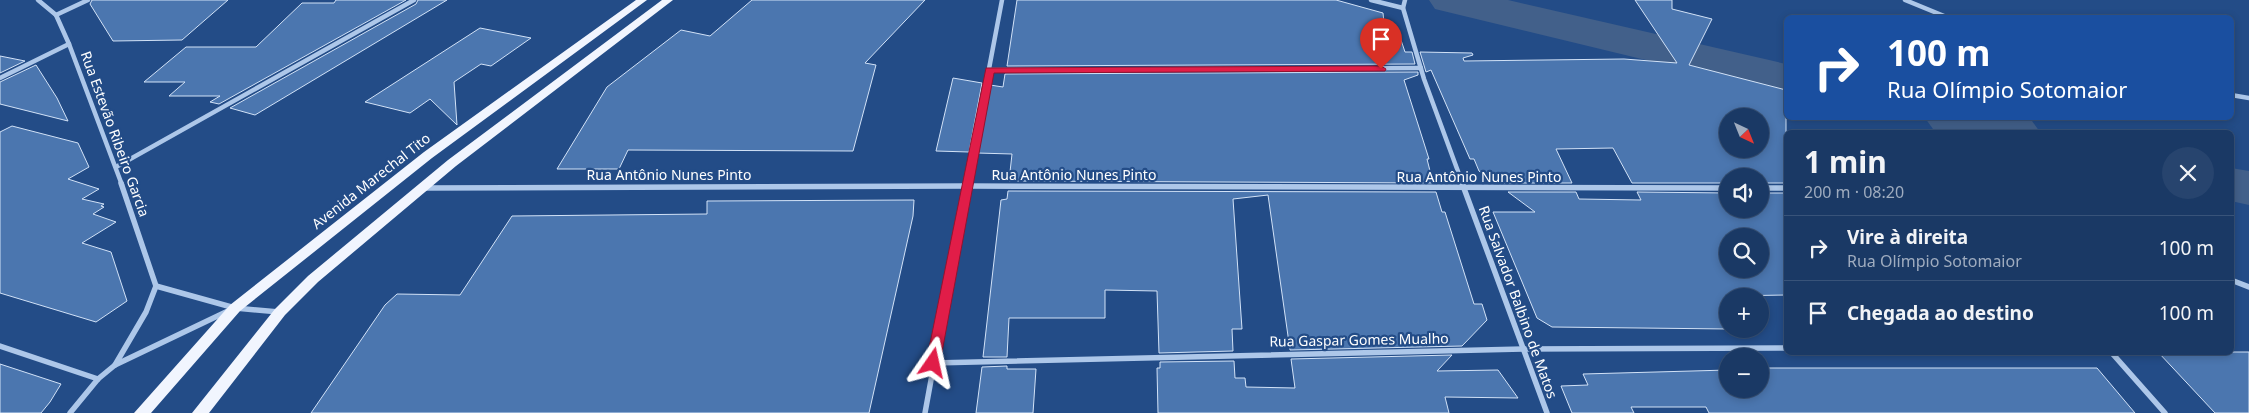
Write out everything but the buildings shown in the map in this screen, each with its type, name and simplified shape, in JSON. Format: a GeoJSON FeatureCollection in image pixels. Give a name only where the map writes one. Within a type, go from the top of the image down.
{"type":"FeatureCollection","features":[{"type":"Feature","properties":{"kind":"main road","name":"Avenida Marechal Tito"},"geometry":{"type":"LineString","coordinates":[[142,413],[235,308],[428,155],[642,0]]}},
{"type":"Feature","properties":{"kind":"main road"},"geometry":{"type":"LineString","coordinates":[[200,413],[280,312],[313,279],[420,188],[668,0]]}},
{"type":"Feature","properties":{"kind":"street","name":"Rua Estevão Ribeiro Garcia"},"geometry":{"type":"LineString","coordinates":[[38,0],[56,15],[69,44],[116,167],[156,286]]}},
{"type":"Feature","properties":{"kind":"street"},"geometry":{"type":"LineString","coordinates":[[56,15],[88,0]]}},
{"type":"Feature","properties":{"kind":"street"},"geometry":{"type":"LineString","coordinates":[[116,167],[414,0]]}},
{"type":"Feature","properties":{"kind":"street"},"geometry":{"type":"LineString","coordinates":[[926,413],[933,363],[1002,0]]}},
{"type":"Feature","properties":{"kind":"street"},"geometry":{"type":"LineString","coordinates":[[1371,0],[1402,8],[1405,0]]}},
{"type":"Feature","properties":{"kind":"street"},"geometry":{"type":"LineString","coordinates":[[1905,0],[1942,15]]}},
{"type":"Feature","properties":{"kind":"street","name":"Rua Salvador Balbino de Matos"},"geometry":{"type":"LineString","coordinates":[[1402,8],[1421,68],[1547,413]]}},
{"type":"Feature","properties":{"kind":"street"},"geometry":{"type":"LineString","coordinates":[[0,78],[69,44]]}},
{"type":"Feature","properties":{"kind":"street"},"geometry":{"type":"LineString","coordinates":[[989,70],[1421,68]]}},
{"type":"Feature","properties":{"kind":"street"},"geometry":{"type":"LineString","coordinates":[[2234,95],[2249,98]]}},
{"type":"Feature","properties":{"kind":"street","name":"Rua Antônio Nunes Pinto"},"geometry":{"type":"LineString","coordinates":[[420,188],[968,186],[1719,188]]}},
{"type":"Feature","properties":{"kind":"street"},"geometry":{"type":"LineString","coordinates":[[1769,188],[1784,188]]}},
{"type":"Feature","properties":{"kind":"street"},"geometry":{"type":"LineString","coordinates":[[2234,281],[2249,287]]}},
{"type":"Feature","properties":{"kind":"street"},"geometry":{"type":"LineString","coordinates":[[115,365],[146,312],[156,286],[235,308],[280,312]]}},
{"type":"Feature","properties":{"kind":"street"},"geometry":{"type":"LineString","coordinates":[[70,413],[98,379],[115,365],[235,308]]}},
{"type":"Feature","properties":{"kind":"street"},"geometry":{"type":"LineString","coordinates":[[0,346],[98,379]]}},
{"type":"Feature","properties":{"kind":"street","name":"Rua Gaspar Gomes Mualho"},"geometry":{"type":"LineString","coordinates":[[933,363],[1524,349],[1784,348]]}},
{"type":"Feature","properties":{"kind":"street"},"geometry":{"type":"LineString","coordinates":[[2113,355],[2165,413]]}},
{"type":"Feature","properties":{"kind":"waterway"},"geometry":{"type":"LineString","coordinates":[[1451,0],[1784,79]]}},
{"type":"Feature","properties":{"kind":"waterway"},"geometry":{"type":"LineString","coordinates":[[1960,120],[2005,130]]}},
{"type":"Feature","properties":{"kind":"waterway"},"geometry":{"type":"LineString","coordinates":[[2234,185],[2249,188]]}},
{"type":"Feature","properties":{"kind":"route"},"geometry":{"type":"LineString","coordinates":[[933,363],[989,70],[1381,69]]}}]}
